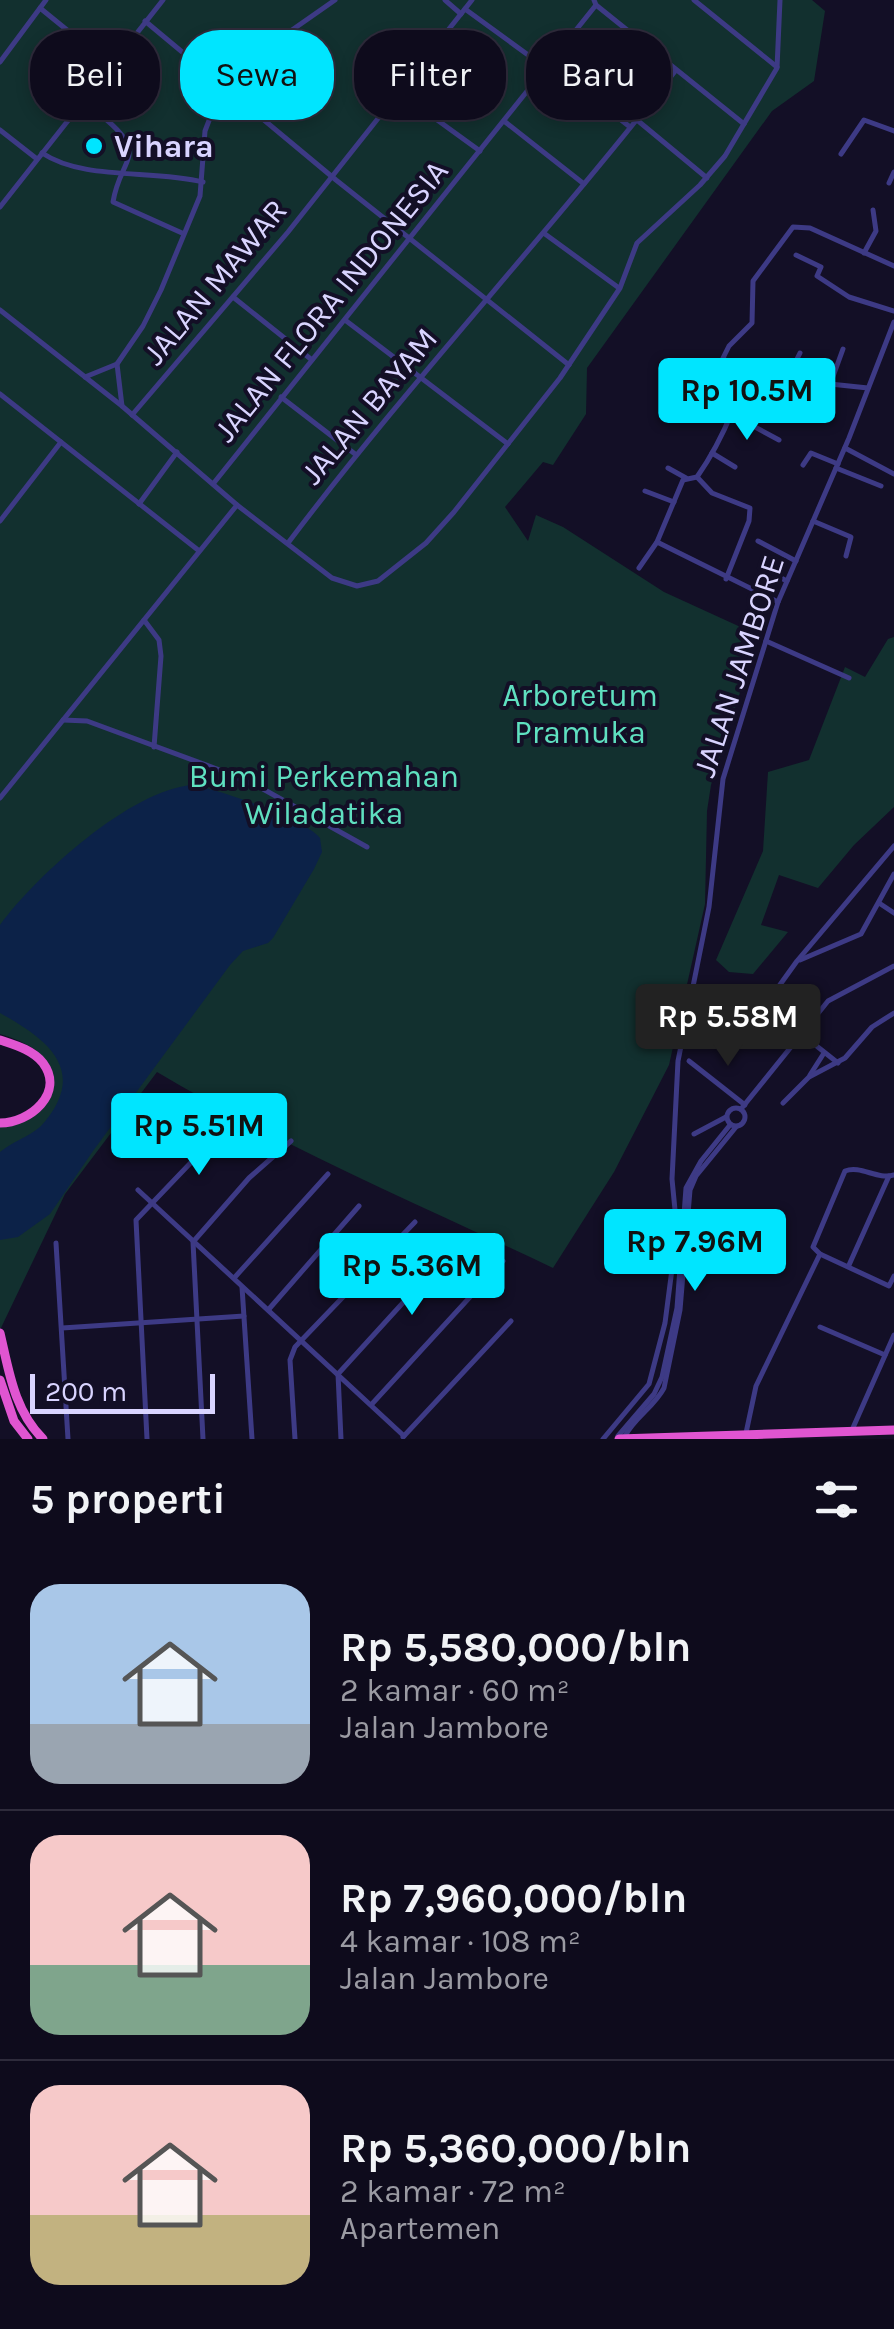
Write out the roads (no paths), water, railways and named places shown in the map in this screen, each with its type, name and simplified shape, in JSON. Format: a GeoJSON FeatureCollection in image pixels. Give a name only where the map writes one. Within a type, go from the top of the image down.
{"type":"FeatureCollection","features":[{"type":"Feature","properties":{"kind":"highway"},"geometry":{"type":"LineString","coordinates":[[0,1040],[36,1056],[48,1078],[46,1095],[31,1116],[0,1124]]}},
{"type":"Feature","properties":{"kind":"highway"},"geometry":{"type":"LineString","coordinates":[[0,1333],[13,1390],[26,1418],[44,1439]]}},
{"type":"Feature","properties":{"kind":"highway"},"geometry":{"type":"LineString","coordinates":[[0,1380],[14,1421],[28,1439]]}},
{"type":"Feature","properties":{"kind":"highway"},"geometry":{"type":"LineString","coordinates":[[620,1439],[894,1430]]}},
{"type":"Feature","properties":{"kind":"street"},"geometry":{"type":"LineString","coordinates":[[0,62],[46,0]]}},
{"type":"Feature","properties":{"kind":"street"},"geometry":{"type":"LineString","coordinates":[[138,30],[163,0]]}},
{"type":"Feature","properties":{"kind":"street"},"geometry":{"type":"LineString","coordinates":[[291,30],[335,0]]}},
{"type":"Feature","properties":{"kind":"street"},"geometry":{"type":"LineString","coordinates":[[445,0],[526,52]]}},
{"type":"Feature","properties":{"kind":"street","name":"JALAN MAWAR"},"geometry":{"type":"LineString","coordinates":[[448,30],[472,0]]}},
{"type":"Feature","properties":{"kind":"street"},"geometry":{"type":"LineString","coordinates":[[694,0],[778,65]]}},
{"type":"Feature","properties":{"kind":"street"},"geometry":{"type":"LineString","coordinates":[[0,310],[122,406],[237,505],[338,582],[357,586],[378,581],[435,534],[569,365],[620,288],[637,243],[708,178],[778,65],[780,0]]}},
{"type":"Feature","properties":{"kind":"street"},"geometry":{"type":"LineString","coordinates":[[595,2],[744,124]]}},
{"type":"Feature","properties":{"kind":"street","name":"JALAN FLORA INDONESIA"},"geometry":{"type":"LineString","coordinates":[[574,30],[595,2]]}},
{"type":"Feature","properties":{"kind":"street"},"geometry":{"type":"LineString","coordinates":[[40,8],[67,30]]}},
{"type":"Feature","properties":{"kind":"street"},"geometry":{"type":"LineString","coordinates":[[145,21],[180,49]]}},
{"type":"Feature","properties":{"kind":"street","name":"JALAN BAYAM"},"geometry":{"type":"LineString","coordinates":[[671,76],[676,70]]}},
{"type":"Feature","properties":{"kind":"street","name":"JALAN FLORA INDONESIA"},"geometry":{"type":"LineString","coordinates":[[213,484],[526,94]]}},
{"type":"Feature","properties":{"kind":"street"},"geometry":{"type":"LineString","coordinates":[[0,207],[67,120]]}},
{"type":"Feature","properties":{"kind":"street"},"geometry":{"type":"LineString","coordinates":[[106,120],[127,141],[129,155],[113,202],[183,233]]}},
{"type":"Feature","properties":{"kind":"street"},"geometry":{"type":"LineString","coordinates":[[84,378],[117,364],[143,326],[203,182],[209,120]]}},
{"type":"Feature","properties":{"kind":"street"},"geometry":{"type":"LineString","coordinates":[[266,120],[569,365]]}},
{"type":"Feature","properties":{"kind":"street","name":"JALAN MAWAR"},"geometry":{"type":"LineString","coordinates":[[132,415],[378,120]]}},
{"type":"Feature","properties":{"kind":"street"},"geometry":{"type":"LineString","coordinates":[[437,120],[480,151]]}},
{"type":"Feature","properties":{"kind":"street"},"geometry":{"type":"LineString","coordinates":[[619,120],[630,128]]}},
{"type":"Feature","properties":{"kind":"street"},"geometry":{"type":"LineString","coordinates":[[636,120],[708,178]]}},
{"type":"Feature","properties":{"kind":"street","name":"JALAN BAYAM"},"geometry":{"type":"LineString","coordinates":[[288,544],[355,454],[489,300],[636,120]]}},
{"type":"Feature","properties":{"kind":"street"},"geometry":{"type":"LineString","coordinates":[[841,154],[864,120],[894,131]]}},
{"type":"Feature","properties":{"kind":"street"},"geometry":{"type":"LineString","coordinates":[[504,121],[585,185]]}},
{"type":"Feature","properties":{"kind":"street"},"geometry":{"type":"LineString","coordinates":[[0,130],[39,156],[69,166],[203,182]]}},
{"type":"Feature","properties":{"kind":"street"},"geometry":{"type":"LineString","coordinates":[[889,184],[894,172]]}},
{"type":"Feature","properties":{"kind":"street"},"geometry":{"type":"LineString","coordinates":[[864,252],[876,232],[874,210]]}},
{"type":"Feature","properties":{"kind":"street"},"geometry":{"type":"LineString","coordinates":[[744,378],[723,358],[729,346],[752,323],[753,281],[793,228],[810,228],[894,266]]}},
{"type":"Feature","properties":{"kind":"street"},"geometry":{"type":"LineString","coordinates":[[544,234],[620,288]]}},
{"type":"Feature","properties":{"kind":"street"},"geometry":{"type":"LineString","coordinates":[[796,255],[821,267],[817,276],[846,296],[894,311]]}},
{"type":"Feature","properties":{"kind":"street"},"geometry":{"type":"LineString","coordinates":[[232,297],[312,360]]}},
{"type":"Feature","properties":{"kind":"street"},"geometry":{"type":"LineString","coordinates":[[345,320],[508,444]]}},
{"type":"Feature","properties":{"kind":"street","name":"JALAN JAMBORE"},"geometry":{"type":"LineString","coordinates":[[604,1439],[649,1384],[664,1323],[672,1269],[678,1060],[709,907],[723,780],[778,602],[894,322]]}},
{"type":"Feature","properties":{"kind":"street"},"geometry":{"type":"LineString","coordinates":[[886,346],[894,348]]}},
{"type":"Feature","properties":{"kind":"street"},"geometry":{"type":"LineString","coordinates":[[831,382],[844,350]]}},
{"type":"Feature","properties":{"kind":"street"},"geometry":{"type":"LineString","coordinates":[[697,477],[731,414],[744,378],[752,374],[776,384],[791,371],[800,353]]}},
{"type":"Feature","properties":{"kind":"street"},"geometry":{"type":"LineString","coordinates":[[117,364],[122,406]]}},
{"type":"Feature","properties":{"kind":"street"},"geometry":{"type":"LineString","coordinates":[[791,371],[811,382],[868,388]]}},
{"type":"Feature","properties":{"kind":"street"},"geometry":{"type":"LineString","coordinates":[[0,394],[198,550]]}},
{"type":"Feature","properties":{"kind":"street"},"geometry":{"type":"LineString","coordinates":[[281,397],[355,454]]}},
{"type":"Feature","properties":{"kind":"street"},"geometry":{"type":"LineString","coordinates":[[731,414],[779,440]]}},
{"type":"Feature","properties":{"kind":"street"},"geometry":{"type":"LineString","coordinates":[[0,521],[61,442]]}},
{"type":"Feature","properties":{"kind":"street"},"geometry":{"type":"LineString","coordinates":[[845,448],[894,474]]}},
{"type":"Feature","properties":{"kind":"street"},"geometry":{"type":"LineString","coordinates":[[139,504],[177,452]]}},
{"type":"Feature","properties":{"kind":"street"},"geometry":{"type":"LineString","coordinates":[[712,453],[735,467]]}},
{"type":"Feature","properties":{"kind":"street"},"geometry":{"type":"LineString","coordinates":[[803,465],[811,454],[882,486]]}},
{"type":"Feature","properties":{"kind":"street"},"geometry":{"type":"LineString","coordinates":[[668,468],[686,478],[697,477]]}},
{"type":"Feature","properties":{"kind":"street"},"geometry":{"type":"LineString","coordinates":[[697,477],[712,494],[750,508],[747,528],[726,578]]}},
{"type":"Feature","properties":{"kind":"street"},"geometry":{"type":"LineString","coordinates":[[639,568],[657,542],[686,478]]}},
{"type":"Feature","properties":{"kind":"street"},"geometry":{"type":"LineString","coordinates":[[645,491],[674,502]]}},
{"type":"Feature","properties":{"kind":"street"},"geometry":{"type":"LineString","coordinates":[[0,798],[237,505]]}},
{"type":"Feature","properties":{"kind":"street"},"geometry":{"type":"LineString","coordinates":[[813,520],[851,537],[846,556]]}},
{"type":"Feature","properties":{"kind":"street"},"geometry":{"type":"LineString","coordinates":[[758,541],[796,561]]}},
{"type":"Feature","properties":{"kind":"street"},"geometry":{"type":"LineString","coordinates":[[657,542],[778,602]]}},
{"type":"Feature","properties":{"kind":"street"},"geometry":{"type":"LineString","coordinates":[[776,576],[787,581]]}},
{"type":"Feature","properties":{"kind":"street"},"geometry":{"type":"LineString","coordinates":[[144,620],[159,640],[161,656],[154,746]]}},
{"type":"Feature","properties":{"kind":"street"},"geometry":{"type":"LineString","coordinates":[[766,641],[850,678]]}},
{"type":"Feature","properties":{"kind":"street"},"geometry":{"type":"LineString","coordinates":[[78,702],[88,721]]}},
{"type":"Feature","properties":{"kind":"street"},"geometry":{"type":"LineString","coordinates":[[63,720],[88,721],[264,788],[367,847]]}},
{"type":"Feature","properties":{"kind":"street"},"geometry":{"type":"LineString","coordinates":[[838,1063],[775,1013],[769,1006],[770,996],[894,846]]}},
{"type":"Feature","properties":{"kind":"street"},"geometry":{"type":"LineString","coordinates":[[797,961],[861,934],[894,874]]}},
{"type":"Feature","properties":{"kind":"street"},"geometry":{"type":"LineString","coordinates":[[879,903],[894,913]]}},
{"type":"Feature","properties":{"kind":"street"},"geometry":{"type":"LineString","coordinates":[[694,1134],[727,1116],[732,1109],[743,1107],[835,994],[894,966]]}},
{"type":"Feature","properties":{"kind":"street"},"geometry":{"type":"LineString","coordinates":[[724,1009],[746,1040],[754,1037],[775,1013]]}},
{"type":"Feature","properties":{"kind":"street"},"geometry":{"type":"LineString","coordinates":[[808,1077],[838,1063],[872,1026],[894,1013]]}},
{"type":"Feature","properties":{"kind":"street"},"geometry":{"type":"LineString","coordinates":[[782,1103],[808,1077],[824,1053]]}},
{"type":"Feature","properties":{"kind":"street"},"geometry":{"type":"LineString","coordinates":[[620,1439],[661,1386],[680,1310],[690,1190],[733,1126],[745,1120],[743,1107],[690,1061]]}},
{"type":"Feature","properties":{"kind":"street"},"geometry":{"type":"LineString","coordinates":[[147,1439],[136,1220],[222,1130],[177,1098]]}},
{"type":"Feature","properties":{"kind":"street"},"geometry":{"type":"LineString","coordinates":[[727,1116],[733,1126]]}},
{"type":"Feature","properties":{"kind":"street"},"geometry":{"type":"LineString","coordinates":[[202,1439],[193,1242],[248,1178],[291,1141]]}},
{"type":"Feature","properties":{"kind":"street"},"geometry":{"type":"LineString","coordinates":[[848,1266],[892,1176],[855,1168],[845,1171],[813,1248],[820,1254],[892,1288],[894,1276]]}},
{"type":"Feature","properties":{"kind":"street"},"geometry":{"type":"LineString","coordinates":[[235,1277],[328,1174]]}},
{"type":"Feature","properties":{"kind":"street"},"geometry":{"type":"LineString","coordinates":[[138,1190],[403,1438],[511,1321]]}},
{"type":"Feature","properties":{"kind":"street"},"geometry":{"type":"LineString","coordinates":[[269,1310],[359,1206]]}},
{"type":"Feature","properties":{"kind":"street"},"geometry":{"type":"LineString","coordinates":[[295,1439],[290,1360],[301,1340],[415,1222]]}},
{"type":"Feature","properties":{"kind":"street"},"geometry":{"type":"LineString","coordinates":[[342,1439],[338,1374],[461,1239]]}},
{"type":"Feature","properties":{"kind":"street"},"geometry":{"type":"LineString","coordinates":[[56,1242],[68,1439]]}},
{"type":"Feature","properties":{"kind":"street"},"geometry":{"type":"LineString","coordinates":[[746,1433],[756,1386],[820,1254]]}},
{"type":"Feature","properties":{"kind":"street"},"geometry":{"type":"LineString","coordinates":[[370,1405],[503,1261]]}},
{"type":"Feature","properties":{"kind":"street"},"geometry":{"type":"LineString","coordinates":[[242,1284],[252,1439]]}},
{"type":"Feature","properties":{"kind":"street"},"geometry":{"type":"LineString","coordinates":[[62,1328],[244,1316]]}},
{"type":"Feature","properties":{"kind":"street"},"geometry":{"type":"LineString","coordinates":[[820,1326],[885,1354]]}},
{"type":"Feature","properties":{"kind":"street"},"geometry":{"type":"LineString","coordinates":[[852,1430],[894,1335]]}},
{"type":"Feature","properties":{"kind":"water"},"geometry":{"type":"Polygon","coordinates":[[[193,785],[298,822],[320,838],[322,852],[273,938],[243,951],[230,965],[50,1214],[18,1237],[0,1240],[0,1152],[43,1124],[63,1086],[57,1059],[48,1048],[0,1013],[0,925],[61,860],[114,818],[168,790],[193,785]]]}},
{"type":"Feature","properties":{"kind":"place","name":"Vihara"},"geometry":{"type":"Point","coordinates":[94,146]}},
{"type":"Feature","properties":{"kind":"park label","name":"Arboretum Pramuka"},"geometry":{"type":"Point","coordinates":[580,714]}},
{"type":"Feature","properties":{"kind":"park label","name":"Bumi Perkemahan Wiladatika"},"geometry":{"type":"Point","coordinates":[324,794]}}]}
